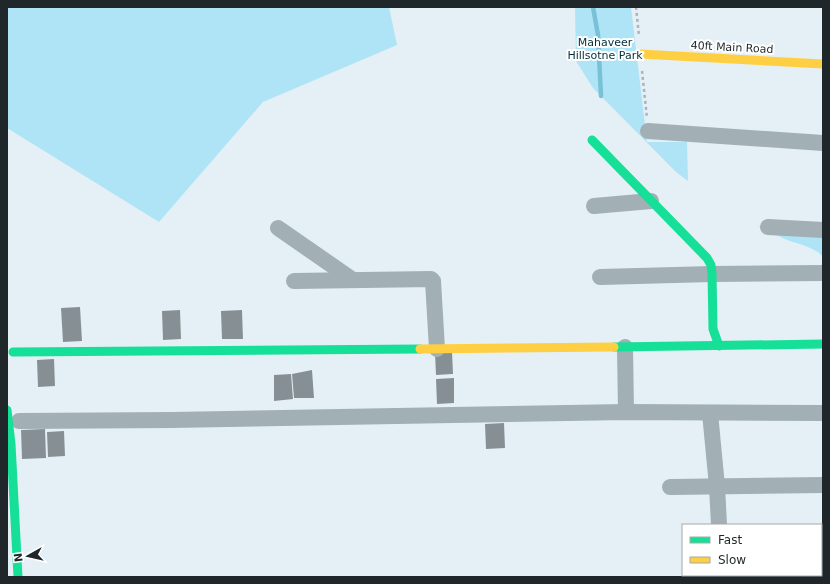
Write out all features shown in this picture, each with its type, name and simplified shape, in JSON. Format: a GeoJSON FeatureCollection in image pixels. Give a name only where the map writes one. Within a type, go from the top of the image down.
{"type":"FeatureCollection","features":[{"type":"Feature","properties":{"kind":"street","name":"40ft Main Road"},"geometry":{"type":"LineString","coordinates":[[640,54],[823,64]]}},
{"type":"Feature","properties":{"kind":"street"},"geometry":{"type":"LineString","coordinates":[[648,131],[823,143]]}},
{"type":"Feature","properties":{"kind":"street"},"geometry":{"type":"LineString","coordinates":[[592,140],[707,258],[711,265],[714,329],[719,346]]}},
{"type":"Feature","properties":{"kind":"street"},"geometry":{"type":"LineString","coordinates":[[594,206],[651,201]]}},
{"type":"Feature","properties":{"kind":"street"},"geometry":{"type":"LineString","coordinates":[[768,227],[823,230]]}},
{"type":"Feature","properties":{"kind":"street"},"geometry":{"type":"LineString","coordinates":[[278,228],[354,280]]}},
{"type":"Feature","properties":{"kind":"street"},"geometry":{"type":"LineString","coordinates":[[600,277],[823,273]]}},
{"type":"Feature","properties":{"kind":"street"},"geometry":{"type":"LineString","coordinates":[[294,281],[431,280],[433,281],[437,349]]}},
{"type":"Feature","properties":{"kind":"street"},"geometry":{"type":"LineString","coordinates":[[13,352],[823,344]]}},
{"type":"Feature","properties":{"kind":"street"},"geometry":{"type":"LineString","coordinates":[[625,347],[626,412]]}},
{"type":"Feature","properties":{"kind":"street"},"geometry":{"type":"LineString","coordinates":[[7,410],[11,444],[18,577]]}},
{"type":"Feature","properties":{"kind":"street"},"geometry":{"type":"LineString","coordinates":[[18,421],[171,420],[626,412],[823,414]]}},
{"type":"Feature","properties":{"kind":"street"},"geometry":{"type":"LineString","coordinates":[[710,412],[719,524]]}},
{"type":"Feature","properties":{"kind":"street"},"geometry":{"type":"LineString","coordinates":[[670,486],[823,485]]}},
{"type":"Feature","properties":{"kind":"path"},"geometry":{"type":"LineString","coordinates":[[636,7],[648,131]]}},
{"type":"Feature","properties":{"kind":"green space"},"geometry":{"type":"Polygon","coordinates":[[[7,7],[389,7],[397,45],[263,102],[159,222],[7,128],[7,7]]]}},
{"type":"Feature","properties":{"kind":"green space","name":"Mahaveer Hillsotne Park"},"geometry":{"type":"Polygon","coordinates":[[[575,7],[631,7],[647,142],[687,142],[688,181],[676,172],[593,88],[576,61],[575,7]]]}},
{"type":"Feature","properties":{"kind":"green space"},"geometry":{"type":"Polygon","coordinates":[[[758,226],[823,230],[823,257],[811,248],[787,240],[758,226]]]}},
{"type":"Feature","properties":{"kind":"building"},"geometry":{"type":"Polygon","coordinates":[[[80,307],[82,341],[63,342],[61,308],[80,307]]]}},
{"type":"Feature","properties":{"kind":"building"},"geometry":{"type":"Polygon","coordinates":[[[180,310],[181,339],[163,340],[162,311],[180,310]]]}},
{"type":"Feature","properties":{"kind":"building"},"geometry":{"type":"Polygon","coordinates":[[[242,310],[243,339],[222,339],[221,311],[242,310]]]}},
{"type":"Feature","properties":{"kind":"building"},"geometry":{"type":"Polygon","coordinates":[[[452,352],[453,374],[436,375],[435,353],[452,352]]]}},
{"type":"Feature","properties":{"kind":"building"},"geometry":{"type":"Polygon","coordinates":[[[54,359],[55,386],[38,387],[37,360],[54,359]]]}},
{"type":"Feature","properties":{"kind":"building"},"geometry":{"type":"Polygon","coordinates":[[[312,370],[314,398],[294,398],[292,374],[312,370]]]}},
{"type":"Feature","properties":{"kind":"building"},"geometry":{"type":"Polygon","coordinates":[[[291,374],[293,399],[274,401],[274,375],[291,374]]]}},
{"type":"Feature","properties":{"kind":"building"},"geometry":{"type":"Polygon","coordinates":[[[454,378],[454,403],[437,404],[436,379],[454,378]]]}},
{"type":"Feature","properties":{"kind":"building"},"geometry":{"type":"Polygon","coordinates":[[[504,423],[505,448],[486,449],[485,424],[504,423]]]}},
{"type":"Feature","properties":{"kind":"building"},"geometry":{"type":"Polygon","coordinates":[[[45,429],[46,458],[22,459],[21,430],[45,429]]]}},
{"type":"Feature","properties":{"kind":"building"},"geometry":{"type":"Polygon","coordinates":[[[64,431],[65,456],[48,457],[47,432],[64,431]]]}},
{"type":"Feature","properties":{"kind":"waterway"},"geometry":{"type":"LineString","coordinates":[[593,7],[598,35],[601,96]]}},
{"type":"Feature","properties":{"kind":"traffic: fast"},"geometry":{"type":"LineString","coordinates":[[592,140],[707,258],[711,265],[712,274],[713,329],[719,346]]}},
{"type":"Feature","properties":{"kind":"traffic: fast"},"geometry":{"type":"LineString","coordinates":[[614,347],[823,344]]}},
{"type":"Feature","properties":{"kind":"traffic: fast"},"geometry":{"type":"LineString","coordinates":[[13,352],[420,349]]}},
{"type":"Feature","properties":{"kind":"traffic: fast"},"geometry":{"type":"LineString","coordinates":[[7,410],[11,444],[18,577]]}},
{"type":"Feature","properties":{"kind":"traffic: slow"},"geometry":{"type":"LineString","coordinates":[[640,54],[823,64]]}},
{"type":"Feature","properties":{"kind":"traffic: slow"},"geometry":{"type":"LineString","coordinates":[[420,349],[614,347]]}}]}
